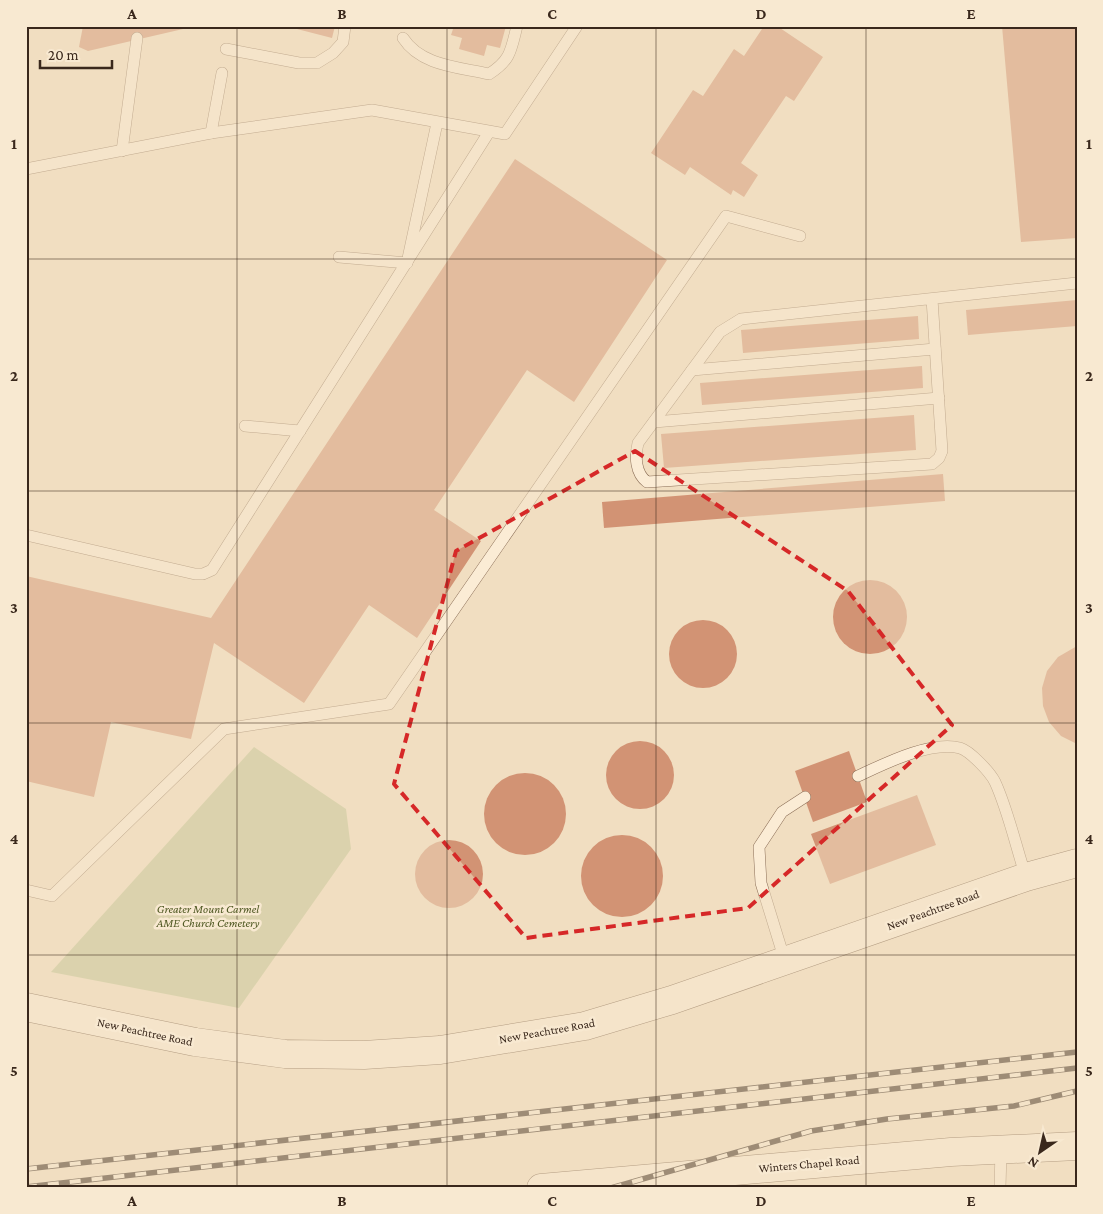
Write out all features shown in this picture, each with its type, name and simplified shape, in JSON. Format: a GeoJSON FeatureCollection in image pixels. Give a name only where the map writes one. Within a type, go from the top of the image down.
{"type":"FeatureCollection","features":[{"type":"Feature","properties":{"kind":"street","name":"New Peachtree Road"},"geometry":{"type":"LineString","coordinates":[[26,1007],[195,1042],[285,1054],[364,1055],[440,1050],[585,1026],[672,1000],[1026,877],[1077,863]]}},
{"type":"Feature","properties":{"kind":"street","name":"Winters Chapel Road"},"geometry":{"type":"LineString","coordinates":[[541,1188],[1001,1150],[1077,1146]]}},
{"type":"Feature","properties":{"kind":"lane"},"geometry":{"type":"LineString","coordinates":[[226,49],[299,63],[317,63],[333,53],[343,42],[345,26]]}},
{"type":"Feature","properties":{"kind":"lane"},"geometry":{"type":"LineString","coordinates":[[403,38],[413,51],[426,60],[489,74],[503,65],[510,53],[517,26]]}},
{"type":"Feature","properties":{"kind":"lane"},"geometry":{"type":"LineString","coordinates":[[26,169],[211,133],[372,110],[505,134],[577,26]]}},
{"type":"Feature","properties":{"kind":"lane"},"geometry":{"type":"LineString","coordinates":[[122,151],[137,38]]}},
{"type":"Feature","properties":{"kind":"lane"},"geometry":{"type":"LineString","coordinates":[[211,133],[222,73]]}},
{"type":"Feature","properties":{"kind":"lane"},"geometry":{"type":"LineString","coordinates":[[407,263],[437,123]]}},
{"type":"Feature","properties":{"kind":"lane"},"geometry":{"type":"LineString","coordinates":[[26,536],[203,574],[212,570],[490,132]]}},
{"type":"Feature","properties":{"kind":"lane"},"geometry":{"type":"LineString","coordinates":[[26,890],[52,896],[224,729],[389,704],[726,216],[800,236]]}},
{"type":"Feature","properties":{"kind":"lane"},"geometry":{"type":"LineString","coordinates":[[339,257],[407,263]]}},
{"type":"Feature","properties":{"kind":"lane"},"geometry":{"type":"LineString","coordinates":[[932,299],[942,451],[939,458],[932,464],[647,482],[642,479],[635,458],[638,443],[720,332],[741,319],[1077,283]]}},
{"type":"Feature","properties":{"kind":"lane"},"geometry":{"type":"LineString","coordinates":[[692,370],[936,349]]}},
{"type":"Feature","properties":{"kind":"lane"},"geometry":{"type":"LineString","coordinates":[[654,422],[939,398]]}},
{"type":"Feature","properties":{"kind":"lane"},"geometry":{"type":"LineString","coordinates":[[245,426],[300,431]]}},
{"type":"Feature","properties":{"kind":"lane"},"geometry":{"type":"LineString","coordinates":[[858,776],[902,756],[932,748],[960,748],[978,760],[995,781],[1026,877]]}},
{"type":"Feature","properties":{"kind":"lane"},"geometry":{"type":"LineString","coordinates":[[785,961],[761,883],[760,847],[782,812],[805,797]]}},
{"type":"Feature","properties":{"kind":"lane"},"geometry":{"type":"LineString","coordinates":[[1000,1188],[1001,1150]]}},
{"type":"Feature","properties":{"kind":"highlighted area"},"geometry":{"type":"Polygon","coordinates":[[[635,451],[848,591],[952,725],[748,908],[526,938],[394,784],[456,551],[635,451]]]}},
{"type":"Feature","properties":{"kind":"green space","name":"Greater Mount Carmel AME Church Cemetery"},"geometry":{"type":"Polygon","coordinates":[[[254,747],[346,809],[351,849],[239,1008],[51,972],[254,747]]]}},
{"type":"Feature","properties":{"kind":"building"},"geometry":{"type":"Polygon","coordinates":[[[83,26],[183,26],[183,29],[88,51],[79,47],[83,26]]]}},
{"type":"Feature","properties":{"kind":"building"},"geometry":{"type":"Polygon","coordinates":[[[297,26],[335,26],[332,38],[297,29],[297,26]]]}},
{"type":"Feature","properties":{"kind":"building"},"geometry":{"type":"Polygon","coordinates":[[[454,26],[506,26],[500,48],[487,45],[484,56],[459,49],[462,38],[451,35],[454,26]]]}},
{"type":"Feature","properties":{"kind":"building"},"geometry":{"type":"Polygon","coordinates":[[[764,26],[777,26],[823,57],[794,101],[786,96],[741,163],[758,175],[744,197],[733,190],[731,195],[690,167],[685,175],[651,153],[693,90],[703,96],[734,49],[744,56],[764,26]]]}},
{"type":"Feature","properties":{"kind":"building"},"geometry":{"type":"Polygon","coordinates":[[[1002,26],[1077,26],[1077,238],[1021,242],[1002,26]]]}},
{"type":"Feature","properties":{"kind":"building"},"geometry":{"type":"Polygon","coordinates":[[[515,159],[667,260],[574,402],[527,370],[434,510],[481,541],[417,638],[369,605],[304,703],[214,643],[191,739],[111,722],[94,797],[26,781],[26,576],[211,618],[515,159]]]}},
{"type":"Feature","properties":{"kind":"building"},"geometry":{"type":"Polygon","coordinates":[[[1077,300],[1077,326],[968,335],[966,310],[1077,300]]]}},
{"type":"Feature","properties":{"kind":"building"},"geometry":{"type":"Polygon","coordinates":[[[918,316],[919,339],[743,353],[741,330],[918,316]]]}},
{"type":"Feature","properties":{"kind":"building"},"geometry":{"type":"Polygon","coordinates":[[[922,366],[923,388],[702,405],[700,383],[922,366]]]}},
{"type":"Feature","properties":{"kind":"building"},"geometry":{"type":"Polygon","coordinates":[[[914,415],[916,450],[664,468],[661,434],[914,415]]]}},
{"type":"Feature","properties":{"kind":"building"},"geometry":{"type":"Polygon","coordinates":[[[943,474],[945,501],[604,528],[602,502],[943,474]]]}},
{"type":"Feature","properties":{"kind":"building"},"geometry":{"type":"Polygon","coordinates":[[[870,580],[891,586],[901,596],[907,617],[901,638],[891,648],[870,654],[849,648],[839,638],[833,617],[839,596],[849,586],[870,580]]]}},
{"type":"Feature","properties":{"kind":"building"},"geometry":{"type":"Polygon","coordinates":[[[703,620],[716,623],[727,630],[734,641],[737,654],[734,667],[727,678],[716,685],[703,688],[690,685],[679,678],[672,667],[669,654],[672,641],[679,630],[690,623],[703,620]]]}},
{"type":"Feature","properties":{"kind":"building"},"geometry":{"type":"Polygon","coordinates":[[[1077,646],[1077,744],[1061,736],[1049,722],[1043,706],[1042,688],[1047,671],[1058,657],[1077,646]]]}},
{"type":"Feature","properties":{"kind":"building"},"geometry":{"type":"Polygon","coordinates":[[[640,741],[653,744],[664,751],[671,762],[674,775],[671,788],[664,799],[653,806],[640,809],[627,806],[616,799],[609,788],[606,775],[609,762],[616,751],[627,744],[640,741]]]}},
{"type":"Feature","properties":{"kind":"building"},"geometry":{"type":"Polygon","coordinates":[[[849,751],[867,802],[813,822],[795,771],[849,751]]]}},
{"type":"Feature","properties":{"kind":"building"},"geometry":{"type":"Polygon","coordinates":[[[525,773],[541,776],[554,785],[563,798],[566,814],[563,830],[554,843],[541,852],[525,855],[509,852],[496,843],[487,830],[484,814],[487,798],[496,785],[509,776],[525,773]]]}},
{"type":"Feature","properties":{"kind":"building"},"geometry":{"type":"Polygon","coordinates":[[[917,795],[936,845],[830,884],[811,834],[917,795]]]}},
{"type":"Feature","properties":{"kind":"building"},"geometry":{"type":"Polygon","coordinates":[[[622,835],[638,838],[651,847],[660,860],[663,876],[660,892],[651,905],[638,914],[622,917],[606,914],[593,905],[584,892],[581,876],[584,860],[593,847],[606,838],[622,835]]]}},
{"type":"Feature","properties":{"kind":"building"},"geometry":{"type":"Polygon","coordinates":[[[449,840],[462,843],[473,850],[480,861],[483,874],[480,887],[473,898],[462,905],[449,908],[436,905],[425,898],[418,887],[415,874],[418,861],[425,850],[436,843],[449,840]]]}},
{"type":"Feature","properties":{"kind":"railway"},"geometry":{"type":"LineString","coordinates":[[26,1169],[1077,1052]]}},
{"type":"Feature","properties":{"kind":"railway"},"geometry":{"type":"LineString","coordinates":[[26,1187],[1077,1068]]}},
{"type":"Feature","properties":{"kind":"railway"},"geometry":{"type":"LineString","coordinates":[[611,1188],[811,1131],[887,1119],[1014,1106],[1077,1091]]}}]}
